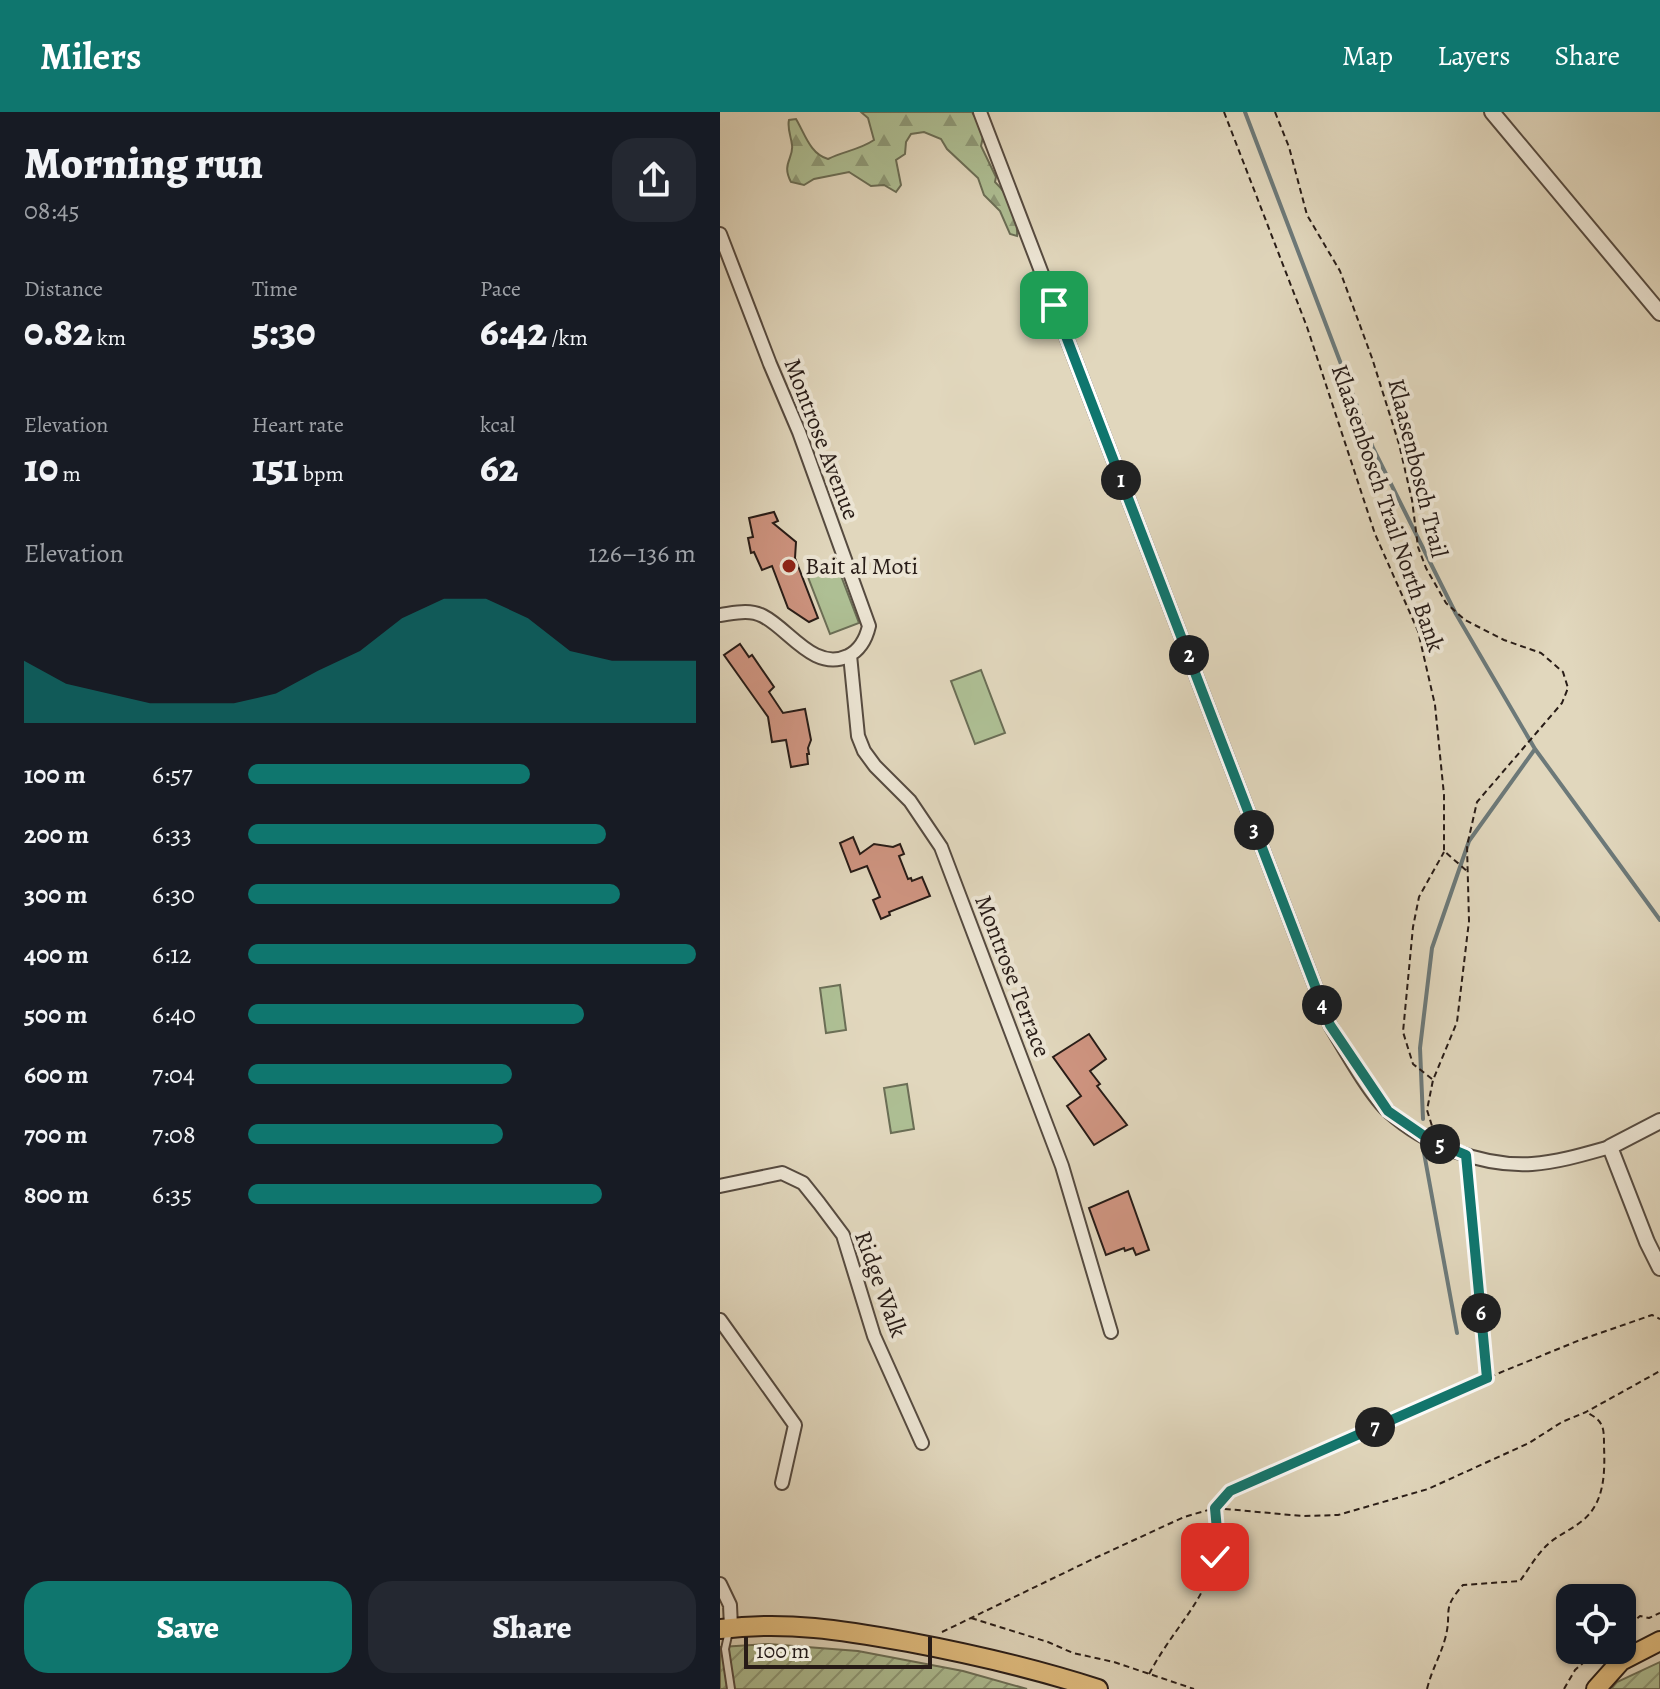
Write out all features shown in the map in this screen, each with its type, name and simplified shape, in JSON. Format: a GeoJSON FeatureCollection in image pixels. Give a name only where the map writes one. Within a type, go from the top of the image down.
{"type":"FeatureCollection","features":[{"type":"Feature","properties":{"kind":"main road"},"geometry":{"type":"LineString","coordinates":[[725,1628],[807,1626],[919,1644],[975,1654],[1098,1689]]}},
{"type":"Feature","properties":{"kind":"main road"},"geometry":{"type":"LineString","coordinates":[[1596,1689],[1621,1661],[1660,1641]]}},
{"type":"Feature","properties":{"kind":"street"},"geometry":{"type":"LineString","coordinates":[[980,112],[1330,1025],[1388,1111],[1430,1140],[1477,1159],[1530,1164],[1572,1158],[1610,1147],[1660,1121]]}},
{"type":"Feature","properties":{"kind":"street"},"geometry":{"type":"LineString","coordinates":[[1492,112],[1660,313]]}},
{"type":"Feature","properties":{"kind":"street","name":"Montrose Avenue"},"geometry":{"type":"LineString","coordinates":[[720,234],[799,432],[867,618],[868,630],[864,640],[850,655]]}},
{"type":"Feature","properties":{"kind":"street"},"geometry":{"type":"LineString","coordinates":[[720,615],[753,612],[768,619],[817,656],[836,659],[850,655]]}},
{"type":"Feature","properties":{"kind":"street","name":"Montrose Terrace"},"geometry":{"type":"LineString","coordinates":[[850,655],[860,744],[869,759],[916,808],[941,847],[1062,1166],[1111,1332]]}},
{"type":"Feature","properties":{"kind":"street"},"geometry":{"type":"LineString","coordinates":[[1610,1147],[1660,1268]]}},
{"type":"Feature","properties":{"kind":"street","name":"Ridge Walk"},"geometry":{"type":"LineString","coordinates":[[720,1186],[782,1173],[803,1183],[819,1203],[843,1235],[874,1336],[922,1443]]}},
{"type":"Feature","properties":{"kind":"street"},"geometry":{"type":"LineString","coordinates":[[720,1320],[795,1425],[782,1483]]}},
{"type":"Feature","properties":{"kind":"street"},"geometry":{"type":"LineString","coordinates":[[720,1584],[730,1605],[725,1628]]}},
{"type":"Feature","properties":{"kind":"lane"},"geometry":{"type":"LineString","coordinates":[[725,1628],[731,1689]]}},
{"type":"Feature","properties":{"kind":"path","name":"Klaasenbosch Trail North Bank"},"geometry":{"type":"LineString","coordinates":[[1224,112],[1307,327],[1375,534],[1418,631],[1435,705],[1444,795],[1444,851]]}},
{"type":"Feature","properties":{"kind":"path","name":"Klaasenbosch Trail"},"geometry":{"type":"LineString","coordinates":[[1275,112],[1289,147],[1307,215],[1340,271],[1372,358],[1399,444],[1412,500],[1418,547],[1426,568],[1446,603],[1465,620],[1504,640],[1541,653],[1563,672],[1568,688],[1562,703],[1477,802],[1467,846],[1469,921],[1457,1022],[1433,1080],[1427,1110],[1430,1122],[1438,1133]]}},
{"type":"Feature","properties":{"kind":"path"},"geometry":{"type":"LineString","coordinates":[[1433,1080],[1413,1064],[1403,1032],[1413,927],[1419,897],[1444,851],[1469,872]]}},
{"type":"Feature","properties":{"kind":"path"},"geometry":{"type":"LineString","coordinates":[[1466,1155],[1487,1378]]}},
{"type":"Feature","properties":{"kind":"path"},"geometry":{"type":"LineString","coordinates":[[1149,1674],[1208,1583],[1215,1557],[1215,1508],[1230,1491],[1487,1378],[1652,1315],[1660,1319]]}},
{"type":"Feature","properties":{"kind":"path"},"geometry":{"type":"LineString","coordinates":[[919,1644],[1184,1517],[1215,1508],[1302,1516],[1338,1515],[1428,1489],[1529,1443],[1562,1422],[1660,1371]]}},
{"type":"Feature","properties":{"kind":"path"},"geometry":{"type":"LineString","coordinates":[[1427,1689],[1432,1667],[1445,1638],[1449,1601],[1463,1585],[1520,1581],[1547,1545],[1586,1518],[1595,1504],[1606,1468],[1604,1428],[1600,1419],[1586,1412]]}},
{"type":"Feature","properties":{"kind":"path"},"geometry":{"type":"LineString","coordinates":[[1636,1619],[1660,1613]]}},
{"type":"Feature","properties":{"kind":"path"},"geometry":{"type":"LineString","coordinates":[[970,1617],[1073,1653],[1114,1662],[1194,1689]]}},
{"type":"Feature","properties":{"kind":"path"},"geometry":{"type":"LineString","coordinates":[[1564,1689],[1582,1664]]}},
{"type":"Feature","properties":{"kind":"green space"},"geometry":{"type":"Polygon","coordinates":[[[861,112],[972,112],[981,127],[981,146],[996,177],[995,182],[1012,207],[1017,236],[1010,234],[1000,211],[984,195],[978,178],[947,149],[941,139],[924,132],[911,134],[906,142],[905,154],[896,160],[901,185],[896,192],[884,185],[871,186],[849,172],[814,179],[804,185],[791,182],[787,170],[792,150],[789,120],[796,119],[812,148],[828,159],[874,140],[868,118],[861,112]]]}},
{"type":"Feature","properties":{"kind":"green space"},"geometry":{"type":"Polygon","coordinates":[[[835,560],[859,623],[830,634],[806,572],[835,560]]]}},
{"type":"Feature","properties":{"kind":"green space"},"geometry":{"type":"Polygon","coordinates":[[[981,670],[1005,733],[975,744],[951,681],[981,670]]]}},
{"type":"Feature","properties":{"kind":"green space"},"geometry":{"type":"Polygon","coordinates":[[[840,985],[846,1030],[826,1033],[820,988],[840,985]]]}},
{"type":"Feature","properties":{"kind":"green space"},"geometry":{"type":"Polygon","coordinates":[[[907,1084],[914,1129],[891,1133],[884,1088],[907,1084]]]}},
{"type":"Feature","properties":{"kind":"green space"},"geometry":{"type":"Polygon","coordinates":[[[768,1644],[858,1651],[963,1671],[1027,1689],[720,1689],[720,1647],[768,1644]]]}},
{"type":"Feature","properties":{"kind":"green space"},"geometry":{"type":"Polygon","coordinates":[[[1660,1662],[1660,1689],[1611,1689],[1617,1682],[1660,1662]]]}},
{"type":"Feature","properties":{"kind":"building","name":"Bait al Moti"},"geometry":{"type":"Polygon","coordinates":[[[774,512],[778,521],[773,523],[796,542],[795,558],[818,618],[809,622],[788,608],[772,566],[762,570],[754,552],[751,553],[748,538],[753,537],[749,518],[774,512]]]}},
{"type":"Feature","properties":{"kind":"building"},"geometry":{"type":"Polygon","coordinates":[[[740,644],[749,657],[752,655],[774,687],[769,692],[783,713],[805,709],[811,740],[808,764],[791,767],[786,740],[772,742],[768,717],[724,655],[740,644]]]}},
{"type":"Feature","properties":{"kind":"building"},"geometry":{"type":"Polygon","coordinates":[[[853,837],[860,854],[874,844],[893,847],[900,844],[904,854],[899,856],[908,879],[912,881],[922,877],[930,896],[889,912],[890,915],[881,919],[873,900],[880,897],[867,866],[851,872],[840,843],[853,837]]]}},
{"type":"Feature","properties":{"kind":"building"},"geometry":{"type":"Polygon","coordinates":[[[1089,1034],[1106,1059],[1090,1071],[1100,1084],[1097,1086],[1127,1125],[1094,1145],[1067,1106],[1081,1096],[1053,1057],[1089,1034]]]}},
{"type":"Feature","properties":{"kind":"building"},"geometry":{"type":"Polygon","coordinates":[[[1128,1191],[1149,1250],[1136,1255],[1133,1248],[1125,1251],[1124,1248],[1106,1255],[1089,1208],[1128,1191]]]}},
{"type":"Feature","properties":{"kind":"waterway"},"geometry":{"type":"LineString","coordinates":[[1245,112],[1373,448],[1456,614],[1535,749],[1469,841],[1432,948],[1420,1048],[1423,1119]]}},
{"type":"Feature","properties":{"kind":"waterway"},"geometry":{"type":"LineString","coordinates":[[1535,749],[1660,920]]}},
{"type":"Feature","properties":{"kind":"waterway"},"geometry":{"type":"LineString","coordinates":[[1422,1142],[1457,1333]]}},
{"type":"Feature","properties":{"kind":"place","name":"Bait al Moti"},"geometry":{"type":"Point","coordinates":[789,566]}},
{"type":"Feature","properties":{"kind":"route"},"geometry":{"type":"LineString","coordinates":[[1054,305],[1330,1025],[1388,1111],[1430,1140],[1466,1155],[1487,1378],[1230,1491],[1215,1508],[1215,1557]]}}]}
